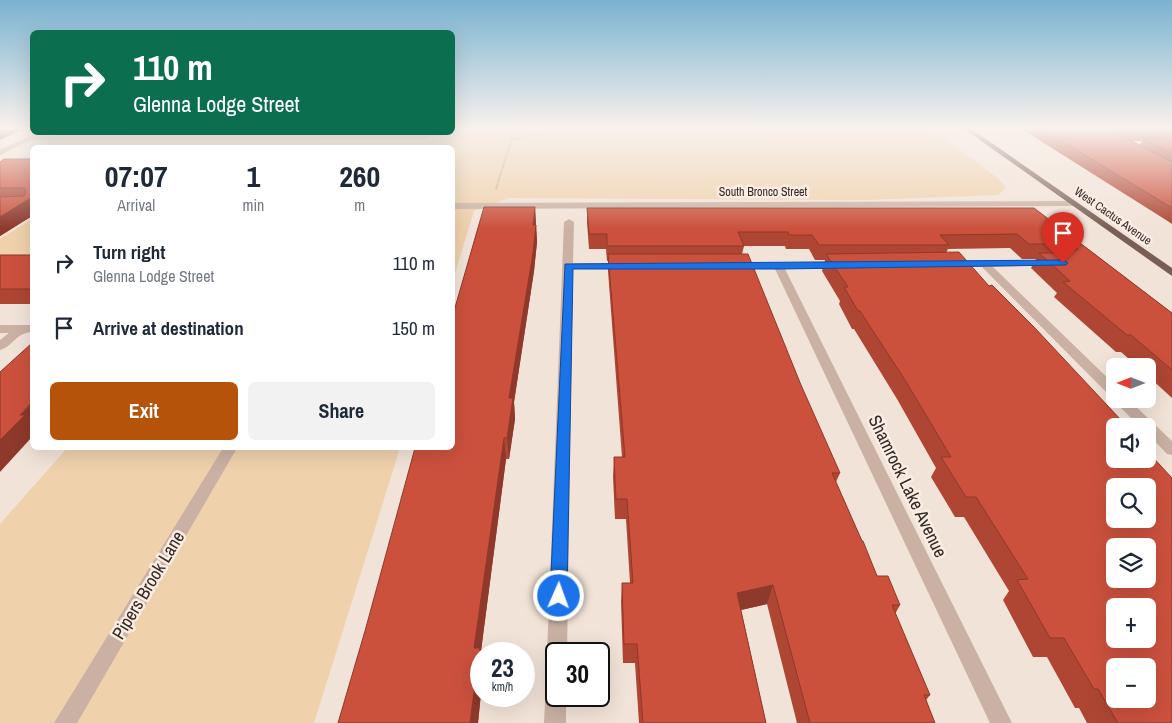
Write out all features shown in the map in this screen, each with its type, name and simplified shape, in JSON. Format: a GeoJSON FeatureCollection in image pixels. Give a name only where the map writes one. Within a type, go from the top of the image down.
{"type":"FeatureCollection","features":[{"type":"Feature","properties":{"kind":"main road","name":"West Cactus Avenue"},"geometry":{"type":"LineString","coordinates":[[1014,162],[1172,273]]}},
{"type":"Feature","properties":{"kind":"street","name":"South Bronco Street"},"geometry":{"type":"LineString","coordinates":[[455,206],[1074,204]]}},
{"type":"Feature","properties":{"kind":"street"},"geometry":{"type":"LineString","coordinates":[[557,642],[569,222]]}},
{"type":"Feature","properties":{"kind":"street"},"geometry":{"type":"LineString","coordinates":[[941,264],[1063,263]]}},
{"type":"Feature","properties":{"kind":"street"},"geometry":{"type":"LineString","coordinates":[[985,264],[1106,384]]}},
{"type":"Feature","properties":{"kind":"street"},"geometry":{"type":"LineString","coordinates":[[722,266],[855,265]]}},
{"type":"Feature","properties":{"kind":"street"},"geometry":{"type":"LineString","coordinates":[[568,266],[635,266]]}},
{"type":"Feature","properties":{"kind":"street","name":"Shamrock Lake Avenue"},"geometry":{"type":"LineString","coordinates":[[779,266],[1001,723]]}},
{"type":"Feature","properties":{"kind":"street"},"geometry":{"type":"LineString","coordinates":[[0,329],[27,329]]}},
{"type":"Feature","properties":{"kind":"street"},"geometry":{"type":"LineString","coordinates":[[0,346],[27,329]]}},
{"type":"Feature","properties":{"kind":"street"},"geometry":{"type":"LineString","coordinates":[[1129,408],[1172,450]]}},
{"type":"Feature","properties":{"kind":"street","name":"Pipers Brook Lane"},"geometry":{"type":"LineString","coordinates":[[65,723],[229,450]]}},
{"type":"Feature","properties":{"kind":"street"},"geometry":{"type":"LineString","coordinates":[[555,707],[555,723]]}},
{"type":"Feature","properties":{"kind":"path"},"geometry":{"type":"LineString","coordinates":[[490,206],[505,162]]}},
{"type":"Feature","properties":{"kind":"sand"},"geometry":{"type":"Polygon","coordinates":[[[455,162],[976,162],[999,179],[1006,188],[998,195],[865,200],[509,198],[474,211],[455,273],[455,162]]]}},
{"type":"Feature","properties":{"kind":"sand"},"geometry":{"type":"Polygon","coordinates":[[[30,220],[30,260],[0,261],[0,239],[30,220]]]}},
{"type":"Feature","properties":{"kind":"sand"},"geometry":{"type":"Polygon","coordinates":[[[65,450],[399,450],[314,723],[0,723],[0,524],[65,450]]]}},
{"type":"Feature","properties":{"kind":"building"},"geometry":{"type":"Polygon","coordinates":[[[0,162],[30,162],[30,198],[0,217],[0,197],[24,196],[26,190],[24,188],[0,188],[0,162]]]}},
{"type":"Feature","properties":{"kind":"building"},"geometry":{"type":"Polygon","coordinates":[[[1096,162],[1172,162],[1172,208],[1096,162]]]}},
{"type":"Feature","properties":{"kind":"building"},"geometry":{"type":"Polygon","coordinates":[[[484,207],[535,207],[533,225],[536,225],[533,253],[509,398],[513,398],[507,438],[504,438],[475,642],[470,642],[470,707],[472,707],[470,723],[338,723],[414,450],[455,450],[455,308],[484,207]]]}},
{"type":"Feature","properties":{"kind":"building"},"geometry":{"type":"Polygon","coordinates":[[[587,208],[1034,208],[1172,313],[1172,370],[1063,282],[1070,281],[1039,253],[1071,253],[1078,249],[1075,244],[1029,244],[1017,234],[940,235],[949,245],[819,245],[812,235],[789,235],[788,232],[738,232],[744,246],[607,246],[607,234],[589,234],[587,208]]]}},
{"type":"Feature","properties":{"kind":"building"},"geometry":{"type":"Polygon","coordinates":[[[959,252],[989,286],[992,285],[1034,327],[1106,404],[1106,408],[1110,408],[1119,418],[1106,418],[1106,468],[1156,468],[1156,461],[1172,478],[1172,723],[1118,723],[1109,708],[1156,708],[1156,658],[1106,658],[1106,703],[1098,689],[1094,689],[1064,638],[1050,638],[1017,580],[1028,579],[976,497],[966,497],[941,457],[951,457],[905,380],[844,287],[848,287],[826,254],[959,252]]]}},
{"type":"Feature","properties":{"kind":"building"},"geometry":{"type":"Polygon","coordinates":[[[608,254],[748,254],[801,385],[840,473],[832,473],[877,576],[888,576],[900,605],[892,605],[930,695],[924,695],[935,723],[810,723],[773,585],[737,593],[766,723],[643,723],[637,644],[624,644],[622,583],[633,583],[627,499],[616,499],[614,457],[625,457],[608,254]]]}},
{"type":"Feature","properties":{"kind":"building"},"geometry":{"type":"Polygon","coordinates":[[[0,255],[30,255],[30,289],[0,289],[0,255]]]}},
{"type":"Feature","properties":{"kind":"building"},"geometry":{"type":"Polygon","coordinates":[[[30,345],[30,404],[20,415],[25,415],[0,440],[0,372],[30,345]]]}},
{"type":"Feature","properties":{"kind":"route"},"geometry":{"type":"LineString","coordinates":[[559,596],[568,266],[1063,263]]}}]}
